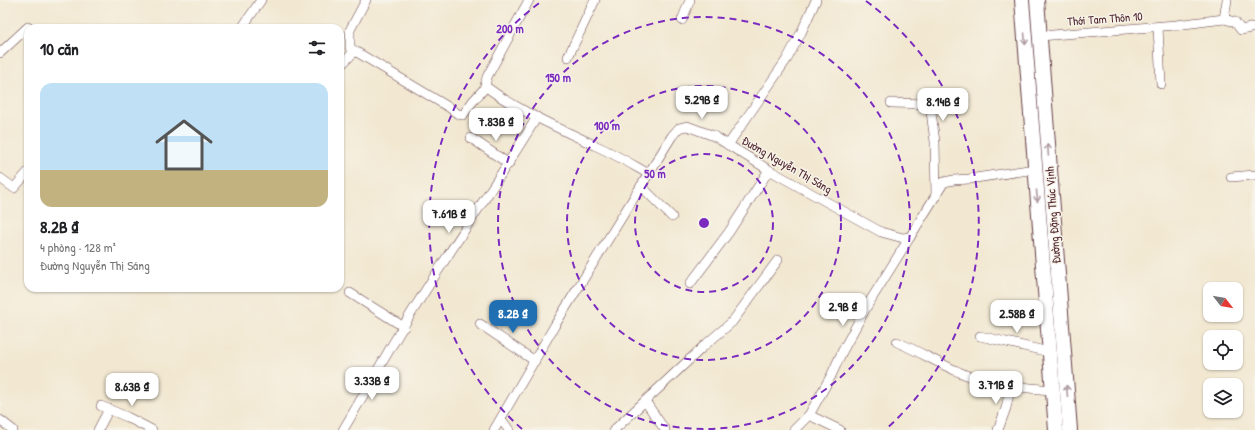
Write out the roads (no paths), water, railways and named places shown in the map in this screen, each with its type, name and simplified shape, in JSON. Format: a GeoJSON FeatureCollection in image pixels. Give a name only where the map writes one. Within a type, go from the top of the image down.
{"type":"FeatureCollection","features":[{"type":"Feature","properties":{"kind":"main road","name":"Đường Đặng Thúc Vịnh"},"geometry":{"type":"LineString","coordinates":[[1022,0],[1056,430]]}},
{"type":"Feature","properties":{"kind":"main road","name":"Đường Đặng Thúc Vịnh"},"geometry":{"type":"LineString","coordinates":[[1037,0],[1070,430]]}},
{"type":"Feature","properties":{"kind":"street"},"geometry":{"type":"LineString","coordinates":[[245,24],[261,0]]}},
{"type":"Feature","properties":{"kind":"street"},"geometry":{"type":"LineString","coordinates":[[366,0],[350,30],[350,48],[458,114],[463,115],[473,100],[484,89],[487,77],[529,0]]}},
{"type":"Feature","properties":{"kind":"street"},"geometry":{"type":"LineString","coordinates":[[568,57],[595,0]]}},
{"type":"Feature","properties":{"kind":"street"},"geometry":{"type":"LineString","coordinates":[[682,20],[690,0]]}},
{"type":"Feature","properties":{"kind":"street"},"geometry":{"type":"LineString","coordinates":[[728,145],[787,59],[816,0]]}},
{"type":"Feature","properties":{"kind":"street"},"geometry":{"type":"LineString","coordinates":[[1227,0],[1224,19],[1235,22],[1241,30],[1255,27]]}},
{"type":"Feature","properties":{"kind":"street","name":"Thới Tam Thôn 10"},"geometry":{"type":"LineString","coordinates":[[1040,36],[1158,27],[1224,19]]}},
{"type":"Feature","properties":{"kind":"street"},"geometry":{"type":"LineString","coordinates":[[1158,27],[1161,84]]}},
{"type":"Feature","properties":{"kind":"street"},"geometry":{"type":"LineString","coordinates":[[0,53],[24,30]]}},
{"type":"Feature","properties":{"kind":"street"},"geometry":{"type":"LineString","coordinates":[[344,62],[355,51]]}},
{"type":"Feature","properties":{"kind":"street"},"geometry":{"type":"LineString","coordinates":[[485,86],[537,118],[596,146],[649,174]]}},
{"type":"Feature","properties":{"kind":"street"},"geometry":{"type":"LineString","coordinates":[[891,103],[930,104],[935,142],[936,196]]}},
{"type":"Feature","properties":{"kind":"street"},"geometry":{"type":"LineString","coordinates":[[343,430],[416,305],[475,212],[509,164],[537,118]]}},
{"type":"Feature","properties":{"kind":"street","name":"Đường Nguyễn Thị Sáng"},"geometry":{"type":"LineString","coordinates":[[494,430],[672,136],[679,128],[683,126],[687,126],[714,136],[769,170],[881,232],[903,238],[910,237]]}},
{"type":"Feature","properties":{"kind":"street"},"geometry":{"type":"LineString","coordinates":[[472,138],[509,164]]}},
{"type":"Feature","properties":{"kind":"street"},"geometry":{"type":"LineString","coordinates":[[794,430],[809,415],[831,376],[866,306],[944,182],[1035,169]]}},
{"type":"Feature","properties":{"kind":"street"},"geometry":{"type":"LineString","coordinates":[[690,284],[729,232],[769,170]]}},
{"type":"Feature","properties":{"kind":"street"},"geometry":{"type":"LineString","coordinates":[[1231,177],[1255,175]]}},
{"type":"Feature","properties":{"kind":"street"},"geometry":{"type":"LineString","coordinates":[[0,178],[14,188],[24,177]]}},
{"type":"Feature","properties":{"kind":"street"},"geometry":{"type":"LineString","coordinates":[[641,186],[672,217]]}},
{"type":"Feature","properties":{"kind":"street"},"geometry":{"type":"LineString","coordinates":[[614,430],[732,322],[778,260]]}},
{"type":"Feature","properties":{"kind":"street"},"geometry":{"type":"LineString","coordinates":[[350,293],[404,326]]}},
{"type":"Feature","properties":{"kind":"street"},"geometry":{"type":"LineString","coordinates":[[480,324],[535,361]]}},
{"type":"Feature","properties":{"kind":"street"},"geometry":{"type":"LineString","coordinates":[[980,336],[1049,352]]}},
{"type":"Feature","properties":{"kind":"street"},"geometry":{"type":"LineString","coordinates":[[897,342],[960,373],[991,382],[1030,389],[1053,390]]}},
{"type":"Feature","properties":{"kind":"street"},"geometry":{"type":"LineString","coordinates":[[998,430],[1006,408],[1011,385]]}},
{"type":"Feature","properties":{"kind":"street"},"geometry":{"type":"LineString","coordinates":[[645,401],[665,430]]}},
{"type":"Feature","properties":{"kind":"street"},"geometry":{"type":"LineString","coordinates":[[98,430],[105,408],[152,430]]}},
{"type":"Feature","properties":{"kind":"street"},"geometry":{"type":"LineString","coordinates":[[809,415],[840,430]]}},
{"type":"Feature","properties":{"kind":"street"},"geometry":{"type":"LineString","coordinates":[[501,419],[509,430]]}},
{"type":"Feature","properties":{"kind":"street"},"geometry":{"type":"LineString","coordinates":[[0,420],[13,430]]}}]}
